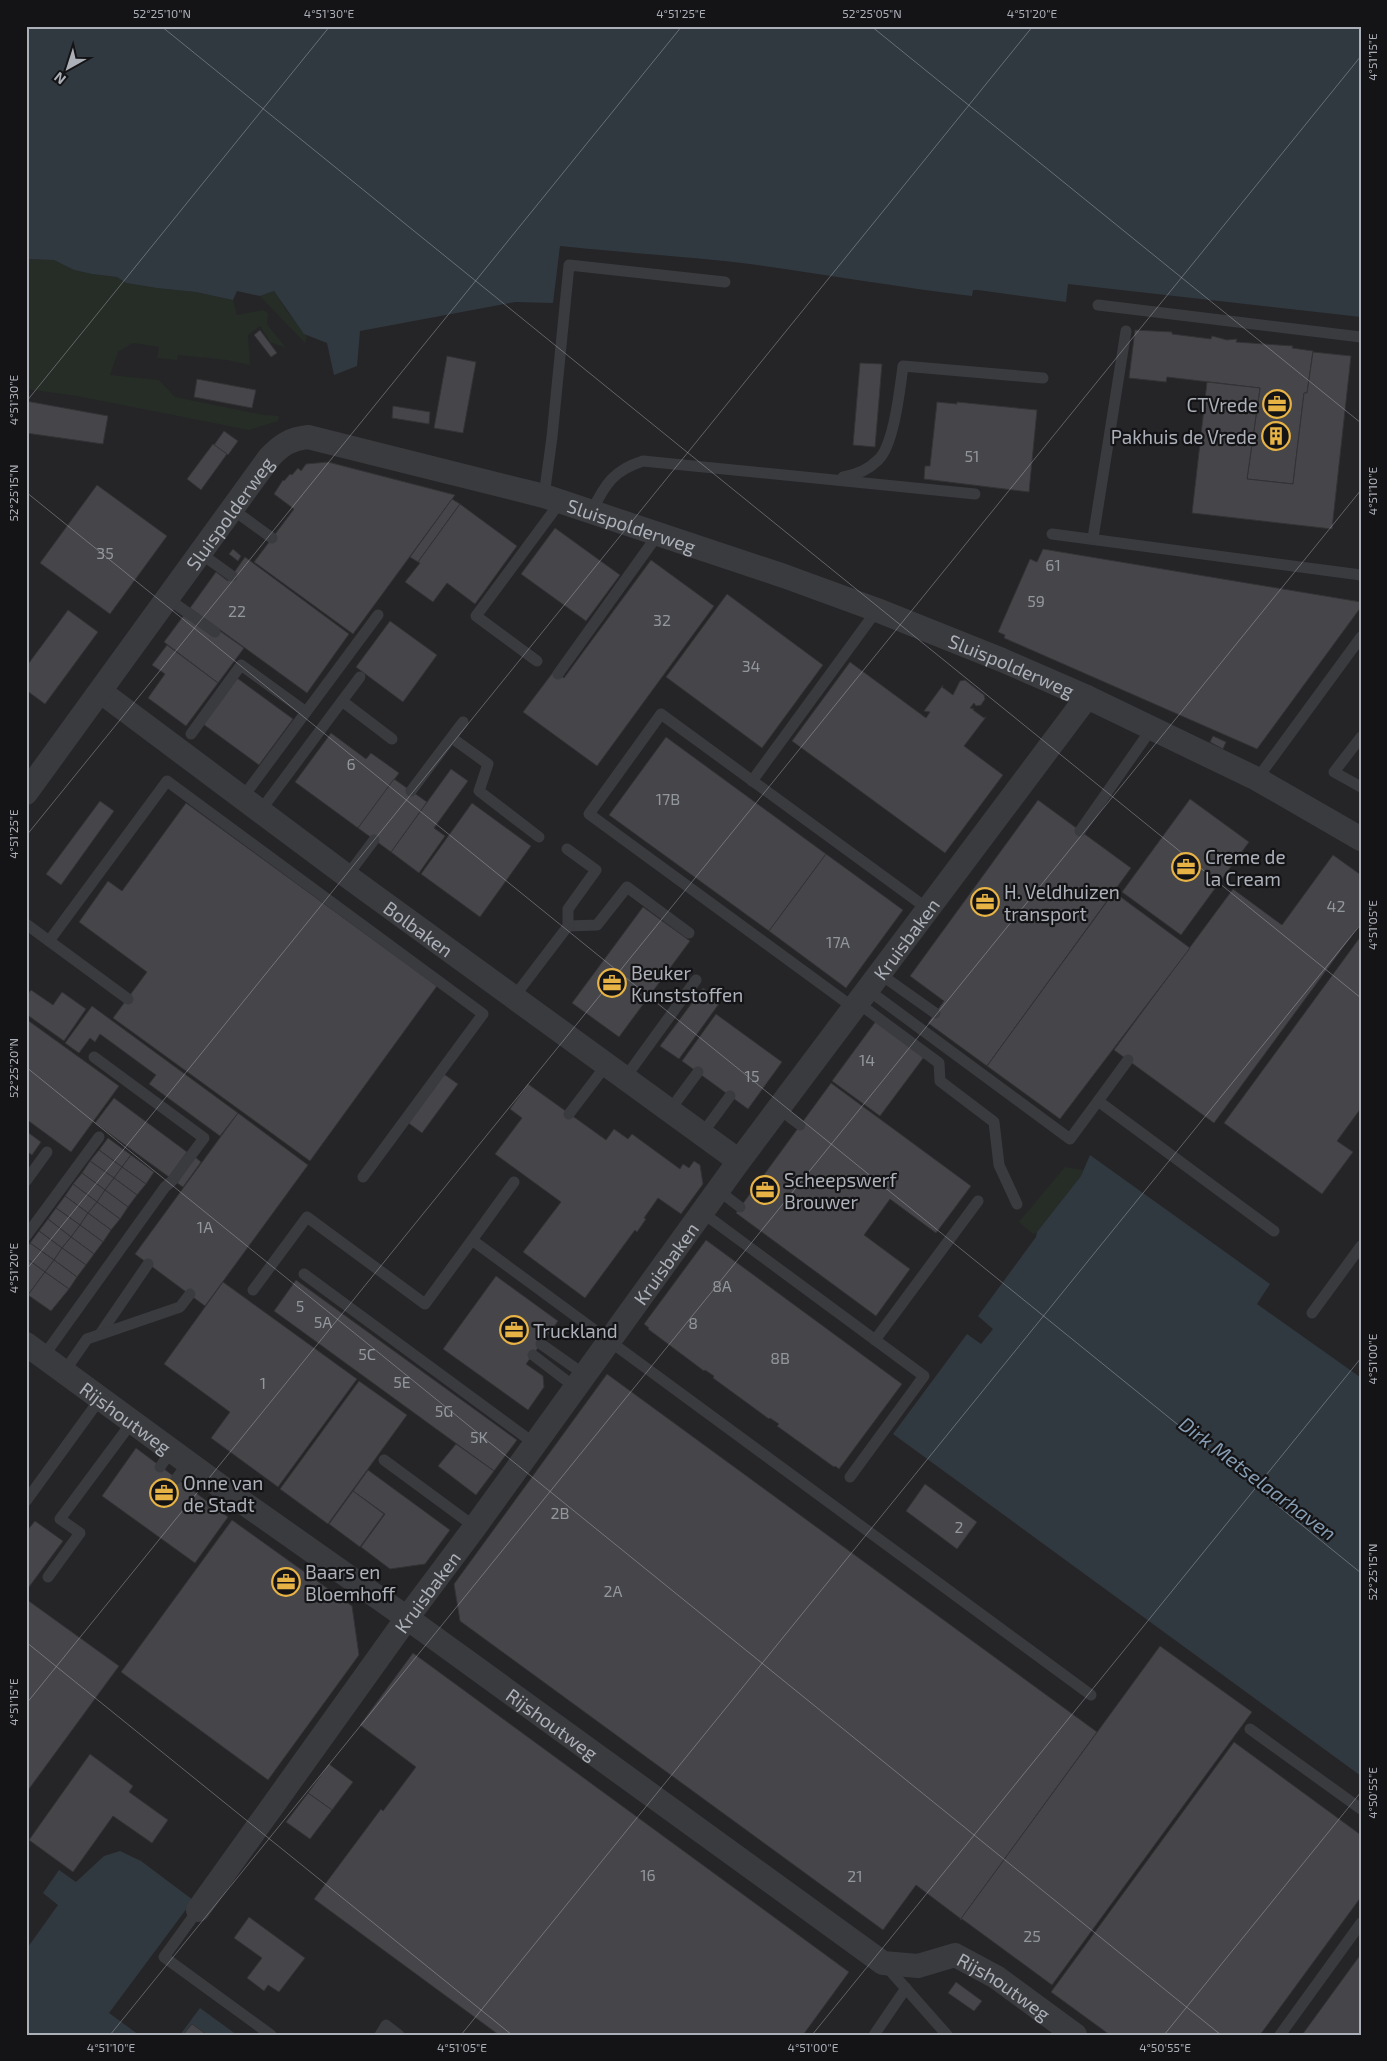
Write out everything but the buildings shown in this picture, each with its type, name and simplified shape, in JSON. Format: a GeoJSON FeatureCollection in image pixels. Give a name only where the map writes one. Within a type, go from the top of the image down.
{"type":"FeatureCollection","features":[{"type":"Feature","properties":{"kind":"street","name":"Sluispolderweg"},"geometry":{"type":"LineString","coordinates":[[26,793],[269,458],[282,445],[293,439],[308,436],[553,498],[659,533],[877,610],[1002,660],[1152,728],[1257,778],[1361,839]]}},
{"type":"Feature","properties":{"kind":"street","name":"Bolbaken"},"geometry":{"type":"LineString","coordinates":[[101,692],[252,803],[347,876],[739,1161]]}},
{"type":"Feature","properties":{"kind":"street","name":"Kruisbaken"},"geometry":{"type":"LineString","coordinates":[[198,1910],[407,1618],[581,1382],[739,1161],[1086,697]]}},
{"type":"Feature","properties":{"kind":"street","name":"Rijshoutweg"},"geometry":{"type":"LineString","coordinates":[[35,1351],[132,1422],[174,1465],[218,1497],[407,1618],[883,1963],[918,1966],[954,1955],[996,1977],[1075,2035]]}},
{"type":"Feature","properties":{"kind":"lane"},"geometry":{"type":"LineString","coordinates":[[537,661],[476,616],[553,498],[552,437],[569,265],[725,282]]}},
{"type":"Feature","properties":{"kind":"lane"},"geometry":{"type":"LineString","coordinates":[[1098,306],[1361,336]]}},
{"type":"Feature","properties":{"kind":"lane"},"geometry":{"type":"LineString","coordinates":[[1093,538],[1126,331]]}},
{"type":"Feature","properties":{"kind":"lane"},"geometry":{"type":"LineString","coordinates":[[834,479],[856,475],[880,460],[890,438],[903,366],[1043,378]]}},
{"type":"Feature","properties":{"kind":"lane"},"geometry":{"type":"LineString","coordinates":[[592,511],[602,491],[614,476],[626,466],[644,461],[975,494]]}},
{"type":"Feature","properties":{"kind":"lane"},"geometry":{"type":"LineString","coordinates":[[232,509],[272,538]]}},
{"type":"Feature","properties":{"kind":"lane"},"geometry":{"type":"LineString","coordinates":[[558,674],[659,533]]}},
{"type":"Feature","properties":{"kind":"lane"},"geometry":{"type":"LineString","coordinates":[[1052,534],[1361,575]]}},
{"type":"Feature","properties":{"kind":"lane"},"geometry":{"type":"LineString","coordinates":[[200,553],[232,576]]}},
{"type":"Feature","properties":{"kind":"lane"},"geometry":{"type":"LineString","coordinates":[[167,598],[214,632]]}},
{"type":"Feature","properties":{"kind":"lane"},"geometry":{"type":"LineString","coordinates":[[752,781],[877,610]]}},
{"type":"Feature","properties":{"kind":"lane"},"geometry":{"type":"LineString","coordinates":[[252,803],[306,712],[378,615]]}},
{"type":"Feature","properties":{"kind":"lane"},"geometry":{"type":"LineString","coordinates":[[1257,778],[1361,637]]}},
{"type":"Feature","properties":{"kind":"lane"},"geometry":{"type":"LineString","coordinates":[[191,734],[241,665],[306,712]]}},
{"type":"Feature","properties":{"kind":"lane"},"geometry":{"type":"LineString","coordinates":[[252,803],[342,701],[360,677]]}},
{"type":"Feature","properties":{"kind":"lane"},"geometry":{"type":"LineString","coordinates":[[342,701],[392,739]]}},
{"type":"Feature","properties":{"kind":"lane"},"geometry":{"type":"LineString","coordinates":[[928,909],[661,714],[588,814],[865,994],[1070,1139],[1128,1060]]}},
{"type":"Feature","properties":{"kind":"lane"},"geometry":{"type":"LineString","coordinates":[[411,791],[463,722]]}},
{"type":"Feature","properties":{"kind":"lane"},"geometry":{"type":"LineString","coordinates":[[1080,831],[1152,728]]}},
{"type":"Feature","properties":{"kind":"lane"},"geometry":{"type":"LineString","coordinates":[[1361,737],[1334,772],[1361,787]]}},
{"type":"Feature","properties":{"kind":"lane"},"geometry":{"type":"LineString","coordinates":[[452,738],[488,764],[479,791],[539,837]]}},
{"type":"Feature","properties":{"kind":"lane"},"geometry":{"type":"LineString","coordinates":[[49,941],[167,781],[483,1014],[363,1177]]}},
{"type":"Feature","properties":{"kind":"lane"},"geometry":{"type":"LineString","coordinates":[[347,876],[374,840]]}},
{"type":"Feature","properties":{"kind":"lane"},"geometry":{"type":"LineString","coordinates":[[514,997],[568,926],[568,909],[596,870],[567,849]]}},
{"type":"Feature","properties":{"kind":"lane"},"geometry":{"type":"LineString","coordinates":[[568,926],[597,925],[627,887],[690,933]]}},
{"type":"Feature","properties":{"kind":"lane"},"geometry":{"type":"LineString","coordinates":[[26,924],[128,999]]}},
{"type":"Feature","properties":{"kind":"lane"},"geometry":{"type":"LineString","coordinates":[[570,1114],[616,1071],[696,980]]}},
{"type":"Feature","properties":{"kind":"lane"},"geometry":{"type":"LineString","coordinates":[[865,994],[935,1013]]}},
{"type":"Feature","properties":{"kind":"lane"},"geometry":{"type":"LineString","coordinates":[[865,994],[939,1062],[940,1081],[994,1122],[999,1164],[1017,1204]]}},
{"type":"Feature","properties":{"kind":"lane","name":"Rijshoutweg"},"geometry":{"type":"LineString","coordinates":[[35,1351],[165,1187],[172,1182],[204,1138],[94,1057]]}},
{"type":"Feature","properties":{"kind":"lane"},"geometry":{"type":"LineString","coordinates":[[670,1110],[698,1072]]}},
{"type":"Feature","properties":{"kind":"lane"},"geometry":{"type":"LineString","coordinates":[[702,1134],[730,1096]]}},
{"type":"Feature","properties":{"kind":"lane"},"geometry":{"type":"LineString","coordinates":[[1098,1101],[1274,1231]]}},
{"type":"Feature","properties":{"kind":"lane"},"geometry":{"type":"LineString","coordinates":[[779,1109],[800,1125]]}},
{"type":"Feature","properties":{"kind":"lane"},"geometry":{"type":"LineString","coordinates":[[26,1236],[99,1137]]}},
{"type":"Feature","properties":{"kind":"lane"},"geometry":{"type":"LineString","coordinates":[[26,1181],[47,1152]]}},
{"type":"Feature","properties":{"kind":"lane"},"geometry":{"type":"LineString","coordinates":[[253,1290],[307,1217],[425,1304],[514,1182]]}},
{"type":"Feature","properties":{"kind":"lane"},"geometry":{"type":"LineString","coordinates":[[719,1191],[740,1207]]}},
{"type":"Feature","properties":{"kind":"lane"},"geometry":{"type":"LineString","coordinates":[[875,1340],[978,1200]]}},
{"type":"Feature","properties":{"kind":"lane"},"geometry":{"type":"LineString","coordinates":[[703,1213],[924,1376],[850,1477]]}},
{"type":"Feature","properties":{"kind":"lane"},"geometry":{"type":"LineString","coordinates":[[472,1240],[1091,1695]]}},
{"type":"Feature","properties":{"kind":"lane"},"geometry":{"type":"LineString","coordinates":[[1312,1313],[1361,1246]]}},
{"type":"Feature","properties":{"kind":"lane"},"geometry":{"type":"LineString","coordinates":[[100,1334],[148,1264]]}},
{"type":"Feature","properties":{"kind":"lane"},"geometry":{"type":"LineString","coordinates":[[304,1274],[535,1444]]}},
{"type":"Feature","properties":{"kind":"lane"},"geometry":{"type":"LineString","coordinates":[[64,1372],[87,1339],[180,1307],[190,1294]]}},
{"type":"Feature","properties":{"kind":"lane"},"geometry":{"type":"LineString","coordinates":[[541,1344],[581,1382]]}},
{"type":"Feature","properties":{"kind":"lane"},"geometry":{"type":"LineString","coordinates":[[533,1355],[581,1382]]}},
{"type":"Feature","properties":{"kind":"lane"},"geometry":{"type":"LineString","coordinates":[[26,1501],[100,1399]]}},
{"type":"Feature","properties":{"kind":"lane"},"geometry":{"type":"LineString","coordinates":[[48,1578],[80,1533],[60,1519],[132,1422]]}},
{"type":"Feature","properties":{"kind":"lane"},"geometry":{"type":"LineString","coordinates":[[384,1460],[475,1527]]}},
{"type":"Feature","properties":{"kind":"lane"},"geometry":{"type":"LineString","coordinates":[[1250,1729],[1361,1809]]}},
{"type":"Feature","properties":{"kind":"lane"},"geometry":{"type":"LineString","coordinates":[[198,1910],[164,1957],[271,2035]]}},
{"type":"Feature","properties":{"kind":"lane"},"geometry":{"type":"LineString","coordinates":[[1280,2035],[1361,1923]]}},
{"type":"Feature","properties":{"kind":"lane"},"geometry":{"type":"LineString","coordinates":[[883,1963],[947,2035]]}},
{"type":"Feature","properties":{"kind":"lane"},"geometry":{"type":"LineString","coordinates":[[874,2035],[906,1988]]}},
{"type":"Feature","properties":{"kind":"lane"},"geometry":{"type":"LineString","coordinates":[[380,2035],[386,2026],[399,2035]]}},
{"type":"Feature","properties":{"kind":"shaded area"},"geometry":{"type":"Polygon","coordinates":[[[196,26],[1321,26],[1361,73],[1361,2035],[26,2035],[26,64],[196,26]]]}},
{"type":"Feature","properties":{"kind":"shaded area"},"geometry":{"type":"Polygon","coordinates":[[[26,259],[54,260],[74,270],[117,277],[126,283],[196,292],[233,300],[237,315],[263,310],[268,313],[267,324],[286,348],[270,342],[260,326],[248,335],[250,365],[227,360],[178,355],[177,360],[157,358],[159,347],[133,343],[118,352],[110,375],[159,380],[175,397],[264,415],[279,416],[278,421],[249,430],[77,396],[26,389],[26,259]]]}},
{"type":"Feature","properties":{"kind":"shaded area"},"geometry":{"type":"Polygon","coordinates":[[[274,291],[286,310],[307,336],[305,343],[260,296],[274,291]]]}},
{"type":"Feature","properties":{"kind":"shaded area"},"geometry":{"type":"Polygon","coordinates":[[[1065,1167],[1083,1170],[1081,1176],[1037,1232],[1033,1234],[1019,1222],[1065,1167]]]}},
{"type":"Feature","properties":{"kind":"water"},"geometry":{"type":"Polygon","coordinates":[[[26,26],[1361,26],[1361,317],[1068,284],[1066,302],[978,290],[973,290],[972,296],[750,264],[560,246],[553,303],[515,302],[360,331],[357,366],[334,375],[327,343],[304,334],[274,291],[260,296],[237,291],[233,300],[196,292],[126,283],[117,277],[74,270],[54,260],[26,259],[26,26]]]}},
{"type":"Feature","properties":{"kind":"water","name":"Dirk Metselaarhaven"},"geometry":{"type":"Polygon","coordinates":[[[1090,1155],[1270,1284],[1257,1304],[1361,1376],[1361,1776],[893,1434],[967,1334],[981,1344],[993,1329],[978,1316],[1036,1237],[1037,1232],[1081,1176],[1090,1155]]]}},
{"type":"Feature","properties":{"kind":"water"},"geometry":{"type":"Polygon","coordinates":[[[120,1851],[141,1861],[193,1900],[109,2013],[139,2035],[26,2035],[26,1946],[28,1947],[58,1905],[43,1893],[59,1870],[76,1882],[104,1856],[120,1851]]]}},
{"type":"Feature","properties":{"kind":"water"},"geometry":{"type":"Polygon","coordinates":[[[200,2008],[237,2035],[180,2035],[200,2008]]]}},
{"type":"Feature","properties":{"kind":"place","name":"CTVrede"},"geometry":{"type":"Point","coordinates":[1277,404]}},
{"type":"Feature","properties":{"kind":"place","name":"Pakhuis de Vrede"},"geometry":{"type":"Point","coordinates":[1276,436]}},
{"type":"Feature","properties":{"kind":"place","name":"Creme de la Cream"},"geometry":{"type":"Point","coordinates":[1186,867]}},
{"type":"Feature","properties":{"kind":"place","name":"H. Veldhuizen transport"},"geometry":{"type":"Point","coordinates":[985,902]}},
{"type":"Feature","properties":{"kind":"place","name":"Beuker Kunststoffen"},"geometry":{"type":"Point","coordinates":[612,983]}},
{"type":"Feature","properties":{"kind":"place","name":"Scheepswerf Brouwer"},"geometry":{"type":"Point","coordinates":[765,1190]}},
{"type":"Feature","properties":{"kind":"place","name":"Truckland"},"geometry":{"type":"Point","coordinates":[514,1330]}},
{"type":"Feature","properties":{"kind":"place","name":"Onne van de Stadt"},"geometry":{"type":"Point","coordinates":[164,1493]}},
{"type":"Feature","properties":{"kind":"place","name":"Baars en Bloemhoff"},"geometry":{"type":"Point","coordinates":[286,1582]}}]}
